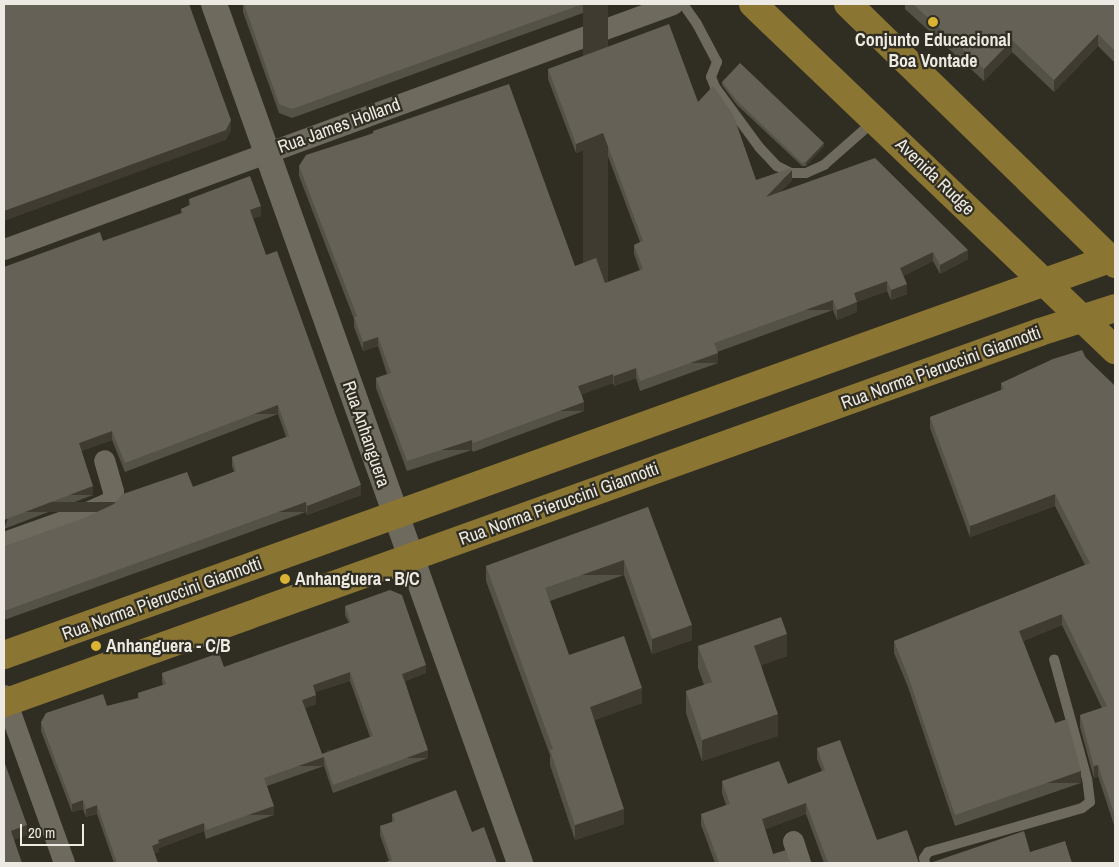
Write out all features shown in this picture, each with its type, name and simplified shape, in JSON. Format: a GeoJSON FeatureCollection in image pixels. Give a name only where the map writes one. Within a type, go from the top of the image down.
{"type":"FeatureCollection","features":[{"type":"Feature","properties":{"kind":"main road","name":"Avenida Rudge"},"geometry":{"type":"LineString","coordinates":[[753,4],[1115,350]]}},
{"type":"Feature","properties":{"kind":"main road"},"geometry":{"type":"LineString","coordinates":[[848,4],[1114,260]]}},
{"type":"Feature","properties":{"kind":"main road","name":"Rua Norma Pieruccini Giannotti"},"geometry":{"type":"LineString","coordinates":[[4,656],[1114,260]]}},
{"type":"Feature","properties":{"kind":"main road","name":"Rua Norma Pieruccini Giannotti"},"geometry":{"type":"LineString","coordinates":[[5,700],[410,558],[1082,318],[1115,308]]}},
{"type":"Feature","properties":{"kind":"street","name":"Rua Anhanguera"},"geometry":{"type":"LineString","coordinates":[[214,4],[520,863]]}},
{"type":"Feature","properties":{"kind":"street","name":"Rua James Holland"},"geometry":{"type":"LineString","coordinates":[[4,249],[674,4]]}},
{"type":"Feature","properties":{"kind":"street"},"geometry":{"type":"LineString","coordinates":[[4,542],[80,515],[109,502],[113,497],[113,491],[104,460]]}},
{"type":"Feature","properties":{"kind":"street"},"geometry":{"type":"LineString","coordinates":[[5,700],[64,863]]}},
{"type":"Feature","properties":{"kind":"street"},"geometry":{"type":"LineString","coordinates":[[793,841],[800,863]]}},
{"type":"Feature","properties":{"kind":"lane"},"geometry":{"type":"LineString","coordinates":[[683,4],[697,24],[717,62],[712,77],[715,87],[777,166],[791,172],[806,173],[824,165],[875,120]]}},
{"type":"Feature","properties":{"kind":"lane"},"geometry":{"type":"LineString","coordinates":[[924,863],[924,858],[928,852],[1082,808],[1090,802],[1087,779],[1054,659]]}},
{"type":"Feature","properties":{"kind":"building"},"geometry":{"type":"Polygon","coordinates":[[[4,4],[189,4],[231,120],[226,130],[4,211],[4,4]]]}},
{"type":"Feature","properties":{"kind":"building"},"geometry":{"type":"Polygon","coordinates":[[[244,4],[583,4],[292,109],[279,104],[244,4]]]}},
{"type":"Feature","properties":{"kind":"building"},"geometry":{"type":"Polygon","coordinates":[[[913,4],[1115,4],[1115,51],[1098,34],[1054,80],[1012,40],[984,69],[913,4]]]}},
{"type":"Feature","properties":{"kind":"building"},"geometry":{"type":"Polygon","coordinates":[[[669,24],[698,102],[713,86],[733,114],[756,180],[788,169],[792,170],[766,197],[875,158],[968,250],[940,265],[933,252],[900,268],[907,284],[891,290],[887,281],[854,293],[857,302],[837,310],[833,300],[714,343],[718,353],[640,381],[636,368],[578,386],[584,402],[473,443],[472,440],[407,461],[376,378],[391,373],[378,337],[363,342],[354,317],[357,316],[299,166],[306,155],[374,133],[373,131],[509,84],[575,266],[596,258],[605,283],[643,269],[634,245],[643,241],[603,133],[576,144],[548,69],[669,24]]]}},
{"type":"Feature","properties":{"kind":"building"},"geometry":{"type":"Polygon","coordinates":[[[740,63],[824,143],[806,162],[802,163],[737,101],[722,82],[740,63]]]}},
{"type":"Feature","properties":{"kind":"building"},"geometry":{"type":"Polygon","coordinates":[[[250,176],[261,206],[250,210],[266,255],[277,251],[361,485],[307,506],[306,502],[4,611],[4,545],[84,518],[114,504],[123,494],[187,472],[193,487],[236,471],[232,457],[289,436],[278,405],[125,463],[112,431],[79,443],[93,486],[4,520],[4,267],[100,232],[103,241],[183,213],[181,209],[191,205],[189,199],[250,176]]]}},
{"type":"Feature","properties":{"kind":"building"},"geometry":{"type":"Polygon","coordinates":[[[1082,350],[1086,358],[1115,386],[1115,816],[1098,765],[1094,766],[1080,715],[1107,706],[1062,614],[1019,631],[1055,723],[1067,719],[1081,771],[955,815],[908,676],[894,641],[1090,563],[1055,494],[970,526],[930,417],[1004,389],[1001,383],[1053,359],[1082,350]]]}},
{"type":"Feature","properties":{"kind":"building"},"geometry":{"type":"Polygon","coordinates":[[[648,507],[692,625],[652,639],[624,560],[545,588],[569,655],[624,636],[642,688],[590,707],[624,809],[575,825],[550,750],[553,749],[486,566],[648,507]]]}},
{"type":"Feature","properties":{"kind":"building"},"geometry":{"type":"Polygon","coordinates":[[[390,590],[402,595],[426,665],[402,674],[428,750],[333,785],[324,757],[264,778],[274,806],[206,830],[204,823],[158,840],[159,843],[152,846],[158,863],[117,863],[97,805],[86,809],[83,800],[72,804],[41,722],[46,713],[103,694],[107,706],[139,698],[138,693],[166,684],[162,673],[219,653],[224,667],[351,622],[345,606],[390,590]],[[350,672],[313,685],[316,695],[302,700],[322,754],[373,736],[350,672]]]}},
{"type":"Feature","properties":{"kind":"building"},"geometry":{"type":"Polygon","coordinates":[[[781,617],[787,634],[754,646],[778,714],[702,740],[686,691],[712,682],[698,646],[781,617]]]}},
{"type":"Feature","properties":{"kind":"building"},"geometry":{"type":"Polygon","coordinates":[[[840,740],[877,840],[907,830],[919,863],[828,863],[806,803],[762,819],[773,854],[786,850],[790,863],[719,863],[701,814],[730,804],[722,781],[779,761],[788,784],[825,770],[817,748],[840,740]]]}},
{"type":"Feature","properties":{"kind":"building"},"geometry":{"type":"Polygon","coordinates":[[[4,761],[27,825],[11,831],[22,863],[4,863],[4,761]]]}},
{"type":"Feature","properties":{"kind":"building"},"geometry":{"type":"Polygon","coordinates":[[[456,790],[472,832],[484,827],[497,863],[382,863],[392,860],[380,826],[395,821],[392,814],[456,790]]]}},
{"type":"Feature","properties":{"kind":"building"},"geometry":{"type":"Polygon","coordinates":[[[1024,831],[1030,852],[1065,841],[1072,863],[930,863],[1024,831]]]}},
{"type":"Feature","properties":{"kind":"place","name":"Conjunto Educacional Boa Vontade"},"geometry":{"type":"Point","coordinates":[933,22]}},
{"type":"Feature","properties":{"kind":"place","name":"Anhanguera - B/C"},"geometry":{"type":"Point","coordinates":[285,579]}},
{"type":"Feature","properties":{"kind":"place","name":"Anhanguera - C/B"},"geometry":{"type":"Point","coordinates":[96,646]}}]}
